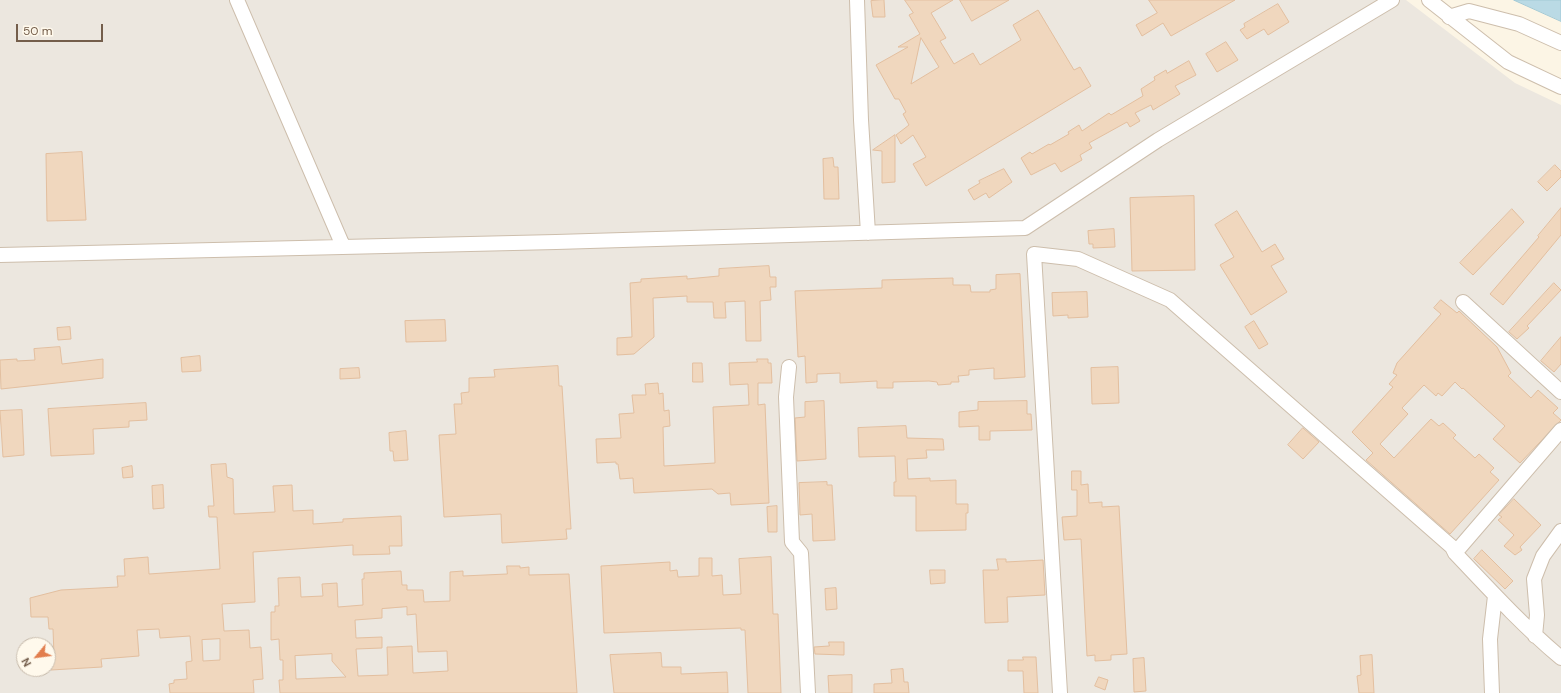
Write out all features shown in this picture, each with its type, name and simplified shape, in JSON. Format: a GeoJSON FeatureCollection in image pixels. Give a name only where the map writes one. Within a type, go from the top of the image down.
{"type":"FeatureCollection","features":[{"type":"Feature","properties":{"kind":"street"},"geometry":{"type":"LineString","coordinates":[[237,0],[343,246]]}},
{"type":"Feature","properties":{"kind":"street"},"geometry":{"type":"LineString","coordinates":[[857,0],[861,120],[868,233]]}},
{"type":"Feature","properties":{"kind":"street"},"geometry":{"type":"LineString","coordinates":[[0,255],[1025,228],[1158,140],[1392,0]]}},
{"type":"Feature","properties":{"kind":"street"},"geometry":{"type":"LineString","coordinates":[[1429,0],[1508,62],[1561,87]]}},
{"type":"Feature","properties":{"kind":"street"},"geometry":{"type":"LineString","coordinates":[[1449,16],[1469,11],[1519,24],[1561,44]]}},
{"type":"Feature","properties":{"kind":"street"},"geometry":{"type":"LineString","coordinates":[[1060,693],[1034,254],[1078,260],[1170,300],[1452,547],[1455,553],[1495,596],[1535,636],[1561,658]]}},
{"type":"Feature","properties":{"kind":"street"},"geometry":{"type":"LineString","coordinates":[[1463,302],[1561,392]]}},
{"type":"Feature","properties":{"kind":"street"},"geometry":{"type":"LineString","coordinates":[[789,367],[786,397],[792,542],[801,553],[808,693]]}},
{"type":"Feature","properties":{"kind":"street"},"geometry":{"type":"LineString","coordinates":[[1455,553],[1561,430]]}},
{"type":"Feature","properties":{"kind":"street"},"geometry":{"type":"LineString","coordinates":[[1535,636],[1537,615],[1534,579],[1543,556],[1561,531]]}},
{"type":"Feature","properties":{"kind":"street"},"geometry":{"type":"LineString","coordinates":[[1492,693],[1490,639],[1495,596]]}},
{"type":"Feature","properties":{"kind":"shaded area"},"geometry":{"type":"Polygon","coordinates":[[[0,0],[1406,0],[1515,83],[1561,105],[1561,693],[0,693],[0,0]]]}},
{"type":"Feature","properties":{"kind":"water"},"geometry":{"type":"Polygon","coordinates":[[[1514,0],[1561,0],[1561,21],[1514,0]]]}},
{"type":"Feature","properties":{"kind":"building"},"geometry":{"type":"Polygon","coordinates":[[[884,0],[885,17],[873,17],[871,1],[884,0]]]}},
{"type":"Feature","properties":{"kind":"building"},"geometry":{"type":"Polygon","coordinates":[[[905,0],[953,0],[931,13],[946,38],[940,41],[954,64],[973,53],[980,65],[1021,40],[1013,25],[1038,10],[1074,70],[1080,67],[1091,86],[926,186],[913,164],[926,157],[913,135],[901,144],[896,135],[909,125],[903,114],[906,112],[899,99],[895,99],[876,65],[908,47],[898,47],[920,34],[909,15],[913,13],[905,0]],[[921,38],[911,84],[939,67],[921,38]]]}},
{"type":"Feature","properties":{"kind":"building"},"geometry":{"type":"Polygon","coordinates":[[[960,0],[1009,0],[972,21],[960,0]]]}},
{"type":"Feature","properties":{"kind":"building"},"geometry":{"type":"Polygon","coordinates":[[[1149,0],[1235,0],[1171,36],[1163,23],[1142,36],[1136,25],[1157,13],[1149,0]]]}},
{"type":"Feature","properties":{"kind":"building"},"geometry":{"type":"Polygon","coordinates":[[[1278,4],[1289,22],[1268,35],[1264,29],[1247,39],[1240,30],[1245,27],[1244,24],[1278,4]]]}},
{"type":"Feature","properties":{"kind":"building"},"geometry":{"type":"Polygon","coordinates":[[[1226,42],[1238,60],[1217,72],[1206,54],[1226,42]]]}},
{"type":"Feature","properties":{"kind":"building"},"geometry":{"type":"Polygon","coordinates":[[[1189,61],[1196,75],[1175,86],[1180,94],[1153,110],[1151,105],[1135,113],[1140,121],[1130,127],[1127,122],[1089,143],[1092,148],[1080,155],[1082,160],[1061,172],[1055,163],[1031,175],[1021,158],[1030,152],[1032,154],[1049,144],[1050,145],[1069,134],[1068,132],[1079,125],[1082,131],[1109,113],[1111,115],[1143,96],[1141,89],[1155,80],[1154,77],[1166,70],[1167,73],[1189,61]]]}},
{"type":"Feature","properties":{"kind":"building"},"geometry":{"type":"Polygon","coordinates":[[[895,135],[895,182],[882,183],[882,151],[873,150],[895,135]]]}},
{"type":"Feature","properties":{"kind":"building"},"geometry":{"type":"Polygon","coordinates":[[[82,152],[86,220],[47,221],[46,154],[82,152]]]}},
{"type":"Feature","properties":{"kind":"building"},"geometry":{"type":"Polygon","coordinates":[[[833,158],[834,167],[838,167],[839,199],[824,199],[823,159],[833,158]]]}},
{"type":"Feature","properties":{"kind":"building"},"geometry":{"type":"Polygon","coordinates":[[[1555,165],[1561,171],[1561,177],[1547,191],[1538,182],[1555,165]]]}},
{"type":"Feature","properties":{"kind":"building"},"geometry":{"type":"Polygon","coordinates":[[[1004,169],[1012,182],[989,198],[986,193],[974,200],[968,190],[980,183],[979,181],[1004,169]]]}},
{"type":"Feature","properties":{"kind":"building"},"geometry":{"type":"Polygon","coordinates":[[[1194,196],[1195,270],[1132,271],[1130,198],[1194,196]]]}},
{"type":"Feature","properties":{"kind":"building"},"geometry":{"type":"Polygon","coordinates":[[[1561,208],[1561,235],[1503,305],[1490,294],[1539,237],[1538,236],[1561,208]]]}},
{"type":"Feature","properties":{"kind":"building"},"geometry":{"type":"Polygon","coordinates":[[[1512,209],[1524,222],[1473,275],[1460,263],[1512,209]]]}},
{"type":"Feature","properties":{"kind":"building"},"geometry":{"type":"Polygon","coordinates":[[[1237,211],[1262,252],[1275,244],[1284,259],[1271,266],[1287,292],[1251,315],[1220,265],[1234,257],[1215,225],[1237,211]]]}},
{"type":"Feature","properties":{"kind":"building"},"geometry":{"type":"Polygon","coordinates":[[[1114,229],[1115,247],[1093,248],[1093,244],[1089,244],[1088,231],[1114,229]]]}},
{"type":"Feature","properties":{"kind":"building"},"geometry":{"type":"Polygon","coordinates":[[[769,266],[770,277],[776,277],[776,287],[770,287],[771,300],[760,301],[761,341],[746,341],[745,301],[725,302],[726,318],[714,318],[713,302],[687,302],[687,296],[653,298],[654,337],[634,354],[617,355],[617,338],[632,337],[630,283],[641,282],[641,279],[687,276],[687,279],[719,276],[719,269],[769,266]]]}},
{"type":"Feature","properties":{"kind":"building"},"geometry":{"type":"Polygon","coordinates":[[[1020,274],[1025,377],[994,379],[994,368],[969,370],[969,375],[958,376],[959,382],[951,382],[951,384],[938,385],[937,382],[929,381],[893,382],[893,388],[877,388],[877,381],[840,383],[840,373],[817,374],[817,382],[806,383],[805,356],[798,357],[795,291],[882,288],[882,280],[953,278],[953,285],[970,285],[971,292],[990,292],[990,290],[996,289],[996,275],[1020,274]]]}},
{"type":"Feature","properties":{"kind":"building"},"geometry":{"type":"Polygon","coordinates":[[[1554,283],[1561,290],[1527,326],[1529,328],[1517,339],[1509,332],[1554,283]]]}},
{"type":"Feature","properties":{"kind":"building"},"geometry":{"type":"Polygon","coordinates":[[[1087,292],[1088,317],[1068,318],[1068,315],[1053,316],[1052,293],[1087,292]]]}},
{"type":"Feature","properties":{"kind":"building"},"geometry":{"type":"Polygon","coordinates":[[[1441,300],[1457,313],[1459,311],[1497,347],[1511,373],[1508,376],[1531,398],[1538,390],[1558,408],[1553,413],[1561,420],[1520,463],[1493,439],[1505,426],[1463,388],[1462,389],[1455,382],[1442,396],[1438,393],[1436,396],[1424,385],[1402,408],[1408,414],[1380,444],[1394,458],[1431,419],[1439,426],[1443,423],[1456,435],[1453,438],[1475,458],[1479,454],[1494,468],[1490,472],[1499,480],[1450,534],[1366,460],[1373,453],[1352,432],[1393,387],[1389,384],[1397,375],[1393,373],[1397,363],[1441,314],[1434,308],[1441,300]]]}},
{"type":"Feature","properties":{"kind":"building"},"geometry":{"type":"Polygon","coordinates":[[[445,320],[446,341],[406,342],[405,321],[445,320]]]}},
{"type":"Feature","properties":{"kind":"building"},"geometry":{"type":"Polygon","coordinates":[[[1254,321],[1268,344],[1259,349],[1245,327],[1254,321]]]}},
{"type":"Feature","properties":{"kind":"building"},"geometry":{"type":"Polygon","coordinates":[[[70,327],[71,339],[58,340],[57,328],[70,327]]]}},
{"type":"Feature","properties":{"kind":"building"},"geometry":{"type":"Polygon","coordinates":[[[1561,337],[1561,364],[1554,372],[1541,361],[1561,337]]]}},
{"type":"Feature","properties":{"kind":"building"},"geometry":{"type":"Polygon","coordinates":[[[60,347],[62,364],[103,359],[103,378],[1,389],[0,360],[35,360],[34,349],[60,347]]]}},
{"type":"Feature","properties":{"kind":"building"},"geometry":{"type":"Polygon","coordinates":[[[200,356],[201,371],[182,372],[181,358],[200,356]]]}},
{"type":"Feature","properties":{"kind":"building"},"geometry":{"type":"Polygon","coordinates":[[[757,359],[768,359],[768,363],[771,363],[772,383],[758,383],[758,405],[765,404],[769,503],[731,505],[730,493],[718,494],[712,489],[634,493],[633,478],[620,479],[618,464],[616,464],[616,462],[597,463],[596,439],[621,438],[619,414],[634,413],[632,395],[646,395],[645,384],[658,383],[659,394],[663,393],[664,411],[669,410],[670,426],[663,427],[664,466],[715,463],[713,407],[749,405],[748,384],[730,385],[729,363],[757,362],[757,359]]]}},
{"type":"Feature","properties":{"kind":"building"},"geometry":{"type":"Polygon","coordinates":[[[693,363],[702,363],[703,382],[693,382],[693,363]]]}},
{"type":"Feature","properties":{"kind":"building"},"geometry":{"type":"Polygon","coordinates":[[[558,366],[559,386],[562,386],[571,529],[566,529],[567,539],[502,543],[501,514],[444,517],[439,435],[456,434],[454,404],[462,404],[461,393],[469,392],[469,378],[495,377],[494,370],[558,366]]]}},
{"type":"Feature","properties":{"kind":"building"},"geometry":{"type":"Polygon","coordinates":[[[1118,367],[1119,403],[1092,404],[1091,368],[1118,367]]]}},
{"type":"Feature","properties":{"kind":"building"},"geometry":{"type":"Polygon","coordinates":[[[359,368],[360,378],[340,379],[340,369],[359,368]]]}},
{"type":"Feature","properties":{"kind":"building"},"geometry":{"type":"Polygon","coordinates":[[[824,401],[826,459],[797,461],[795,418],[805,417],[805,402],[824,401]]]}},
{"type":"Feature","properties":{"kind":"building"},"geometry":{"type":"Polygon","coordinates":[[[1027,401],[1027,414],[1031,414],[1032,430],[990,431],[990,440],[979,440],[979,426],[959,427],[959,412],[978,410],[978,402],[1027,401]]]}},
{"type":"Feature","properties":{"kind":"building"},"geometry":{"type":"Polygon","coordinates":[[[146,403],[147,420],[129,421],[129,427],[93,429],[94,454],[51,456],[48,409],[146,403]]]}},
{"type":"Feature","properties":{"kind":"building"},"geometry":{"type":"Polygon","coordinates":[[[22,410],[24,455],[3,457],[0,411],[22,410]]]}},
{"type":"Feature","properties":{"kind":"building"},"geometry":{"type":"Polygon","coordinates":[[[906,426],[907,438],[943,439],[944,450],[926,450],[927,458],[907,459],[908,479],[930,478],[930,481],[956,480],[956,504],[968,504],[968,513],[966,513],[966,530],[916,531],[916,496],[894,496],[894,482],[896,482],[895,456],[859,457],[858,428],[906,426]]]}},
{"type":"Feature","properties":{"kind":"building"},"geometry":{"type":"Polygon","coordinates":[[[1303,428],[1319,442],[1303,459],[1288,445],[1303,428]]]}},
{"type":"Feature","properties":{"kind":"building"},"geometry":{"type":"Polygon","coordinates":[[[406,431],[408,460],[394,461],[393,451],[390,451],[389,433],[406,431]]]}},
{"type":"Feature","properties":{"kind":"building"},"geometry":{"type":"Polygon","coordinates":[[[226,464],[227,477],[233,479],[234,514],[275,512],[273,486],[292,485],[293,511],[313,510],[313,524],[343,522],[343,519],[401,516],[402,546],[389,546],[390,554],[353,555],[353,545],[253,552],[255,602],[222,604],[224,631],[249,630],[250,648],[261,647],[263,679],[253,680],[254,693],[170,693],[169,684],[174,683],[174,680],[187,679],[186,662],[192,661],[190,636],[160,638],[159,629],[137,630],[139,656],[101,659],[102,667],[56,670],[56,637],[53,637],[53,629],[49,629],[48,617],[31,617],[30,598],[61,590],[118,587],[117,576],[125,576],[124,559],[148,557],[149,574],[220,569],[217,517],[209,517],[208,506],[214,506],[211,465],[226,464]],[[220,639],[202,640],[203,661],[220,660],[220,639]]]}},
{"type":"Feature","properties":{"kind":"building"},"geometry":{"type":"Polygon","coordinates":[[[132,466],[133,477],[123,478],[122,468],[132,466]]]}},
{"type":"Feature","properties":{"kind":"building"},"geometry":{"type":"Polygon","coordinates":[[[1072,471],[1081,471],[1081,485],[1088,484],[1089,503],[1102,502],[1102,507],[1119,506],[1127,654],[1111,655],[1111,660],[1095,661],[1095,655],[1087,656],[1081,539],[1064,540],[1062,517],[1077,516],[1077,490],[1072,490],[1072,471]]]}},
{"type":"Feature","properties":{"kind":"building"},"geometry":{"type":"Polygon","coordinates":[[[827,482],[827,485],[832,485],[835,540],[813,541],[812,514],[800,515],[799,483],[827,482]]]}},
{"type":"Feature","properties":{"kind":"building"},"geometry":{"type":"Polygon","coordinates":[[[163,485],[164,508],[153,509],[152,486],[163,485]]]}},
{"type":"Feature","properties":{"kind":"building"},"geometry":{"type":"Polygon","coordinates":[[[1514,499],[1541,525],[1520,547],[1522,550],[1515,555],[1504,546],[1514,535],[1498,520],[1502,517],[1499,515],[1514,499]]]}},
{"type":"Feature","properties":{"kind":"building"},"geometry":{"type":"Polygon","coordinates":[[[777,506],[777,532],[768,532],[767,507],[777,506]]]}},
{"type":"Feature","properties":{"kind":"building"},"geometry":{"type":"Polygon","coordinates":[[[1482,550],[1513,581],[1505,589],[1474,559],[1482,550]]]}},
{"type":"Feature","properties":{"kind":"building"},"geometry":{"type":"Polygon","coordinates":[[[771,557],[773,614],[778,614],[781,693],[748,693],[745,630],[741,630],[741,628],[604,633],[601,566],[670,562],[670,571],[677,570],[678,577],[699,576],[699,558],[712,558],[712,576],[722,575],[723,595],[741,594],[739,559],[771,557]]]}},
{"type":"Feature","properties":{"kind":"building"},"geometry":{"type":"Polygon","coordinates":[[[997,559],[1006,559],[1006,562],[1043,560],[1045,595],[1007,597],[1008,622],[985,623],[983,570],[998,570],[997,559]]]}},
{"type":"Feature","properties":{"kind":"building"},"geometry":{"type":"Polygon","coordinates":[[[507,566],[520,566],[520,568],[529,567],[529,575],[569,574],[577,693],[280,693],[279,680],[283,680],[283,660],[280,660],[279,639],[271,640],[271,612],[275,612],[275,606],[279,606],[278,578],[300,577],[301,597],[323,596],[322,584],[337,583],[338,607],[363,605],[362,579],[364,579],[364,573],[401,571],[402,585],[407,585],[407,590],[423,590],[424,602],[450,601],[450,572],[463,571],[463,576],[507,574],[507,566]],[[407,607],[382,609],[382,618],[355,620],[356,638],[382,637],[382,648],[356,649],[358,676],[388,675],[387,647],[412,646],[413,673],[448,671],[447,651],[418,652],[416,614],[407,615],[407,607]],[[332,654],[295,656],[296,679],[346,677],[332,661],[332,654]]]}},
{"type":"Feature","properties":{"kind":"building"},"geometry":{"type":"Polygon","coordinates":[[[930,570],[945,570],[945,583],[931,584],[930,570]]]}},
{"type":"Feature","properties":{"kind":"building"},"geometry":{"type":"Polygon","coordinates":[[[836,588],[837,609],[826,610],[825,589],[836,588]]]}},
{"type":"Feature","properties":{"kind":"building"},"geometry":{"type":"Polygon","coordinates":[[[829,642],[844,642],[844,655],[815,654],[814,647],[829,646],[829,642]]]}},
{"type":"Feature","properties":{"kind":"building"},"geometry":{"type":"Polygon","coordinates":[[[661,653],[662,667],[681,667],[681,674],[727,672],[728,693],[614,693],[610,655],[661,653]]]}},
{"type":"Feature","properties":{"kind":"building"},"geometry":{"type":"Polygon","coordinates":[[[1372,655],[1374,693],[1359,693],[1357,676],[1361,675],[1360,656],[1372,655]]]}},
{"type":"Feature","properties":{"kind":"building"},"geometry":{"type":"Polygon","coordinates":[[[1023,657],[1036,657],[1038,693],[1024,693],[1023,671],[1008,671],[1008,660],[1023,660],[1023,657]]]}},
{"type":"Feature","properties":{"kind":"building"},"geometry":{"type":"Polygon","coordinates":[[[1144,658],[1146,691],[1134,692],[1133,659],[1144,658]]]}},
{"type":"Feature","properties":{"kind":"building"},"geometry":{"type":"Polygon","coordinates":[[[903,669],[904,682],[908,682],[909,693],[874,693],[874,684],[892,683],[891,670],[903,669]]]}},
{"type":"Feature","properties":{"kind":"building"},"geometry":{"type":"Polygon","coordinates":[[[852,675],[852,693],[829,693],[828,676],[852,675]]]}},
{"type":"Feature","properties":{"kind":"building"},"geometry":{"type":"Polygon","coordinates":[[[1099,677],[1108,680],[1105,690],[1095,686],[1099,677]]]}}]}
